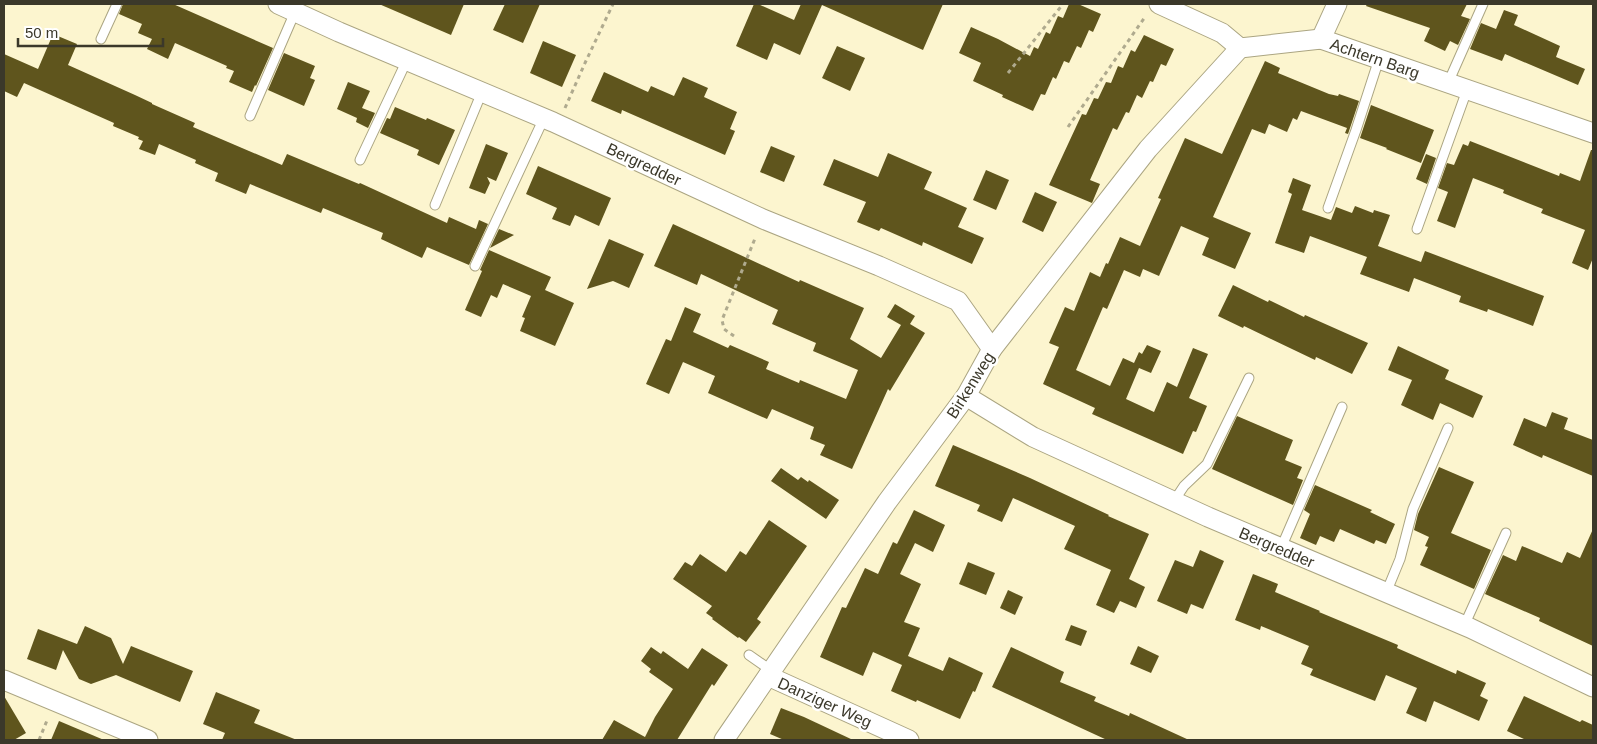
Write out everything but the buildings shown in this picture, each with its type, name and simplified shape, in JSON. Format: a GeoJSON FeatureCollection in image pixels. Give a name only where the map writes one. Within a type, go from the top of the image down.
{"type":"FeatureCollection","features":[{"type":"Feature","properties":{"kind":"street","name":"Bergredder"},"geometry":{"type":"LineString","coordinates":[[278,4],[551,121],[763,219],[880,266],[958,301],[992,349]]}},
{"type":"Feature","properties":{"kind":"street"},"geometry":{"type":"LineString","coordinates":[[1321,39],[1337,4]]}},
{"type":"Feature","properties":{"kind":"street"},"geometry":{"type":"LineString","coordinates":[[1154,8],[1222,33],[1240,48]]}},
{"type":"Feature","properties":{"kind":"street","name":"Achtern Barg"},"geometry":{"type":"LineString","coordinates":[[1240,48],[1321,39],[1593,133]]}},
{"type":"Feature","properties":{"kind":"street","name":"Birkenweg"},"geometry":{"type":"LineString","coordinates":[[724,740],[887,502],[966,396],[992,349],[1148,149],[1240,48]]}},
{"type":"Feature","properties":{"kind":"street","name":"Bergredder"},"geometry":{"type":"LineString","coordinates":[[966,396],[1033,437],[1174,502],[1464,626],[1593,687]]}},
{"type":"Feature","properties":{"kind":"street","name":"Danziger Weg"},"geometry":{"type":"LineString","coordinates":[[770,674],[909,740]]}},
{"type":"Feature","properties":{"kind":"street"},"geometry":{"type":"LineString","coordinates":[[4,680],[148,740]]}},
{"type":"Feature","properties":{"kind":"lane"},"geometry":{"type":"LineString","coordinates":[[101,39],[117,4]]}},
{"type":"Feature","properties":{"kind":"lane"},"geometry":{"type":"LineString","coordinates":[[1448,83],[1483,4]]}},
{"type":"Feature","properties":{"kind":"lane"},"geometry":{"type":"LineString","coordinates":[[250,116],[295,12]]}},
{"type":"Feature","properties":{"kind":"lane"},"geometry":{"type":"LineString","coordinates":[[360,160],[407,60]]}},
{"type":"Feature","properties":{"kind":"lane"},"geometry":{"type":"LineString","coordinates":[[1328,208],[1379,60]]}},
{"type":"Feature","properties":{"kind":"lane"},"geometry":{"type":"LineString","coordinates":[[1416,229],[1467,90]]}},
{"type":"Feature","properties":{"kind":"lane"},"geometry":{"type":"LineString","coordinates":[[435,205],[482,92]]}},
{"type":"Feature","properties":{"kind":"lane"},"geometry":{"type":"LineString","coordinates":[[475,266],[551,121]]}},
{"type":"Feature","properties":{"kind":"lane"},"geometry":{"type":"LineString","coordinates":[[1174,502],[1184,486],[1208,464],[1249,378]]}},
{"type":"Feature","properties":{"kind":"lane"},"geometry":{"type":"LineString","coordinates":[[1280,548],[1342,407]]}},
{"type":"Feature","properties":{"kind":"lane"},"geometry":{"type":"LineString","coordinates":[[1386,593],[1400,559],[1413,509],[1448,428]]}},
{"type":"Feature","properties":{"kind":"lane"},"geometry":{"type":"LineString","coordinates":[[1464,626],[1506,533]]}},
{"type":"Feature","properties":{"kind":"lane"},"geometry":{"type":"LineString","coordinates":[[749,655],[770,674]]}},
{"type":"Feature","properties":{"kind":"path"},"geometry":{"type":"LineString","coordinates":[[551,121],[585,63],[613,4]]}},
{"type":"Feature","properties":{"kind":"path"},"geometry":{"type":"LineString","coordinates":[[1008,73],[1062,4]]}},
{"type":"Feature","properties":{"kind":"path"},"geometry":{"type":"LineString","coordinates":[[1068,127],[1154,8]]}},
{"type":"Feature","properties":{"kind":"path"},"geometry":{"type":"LineString","coordinates":[[734,336],[724,329],[722,320],[763,219]]}}]}
